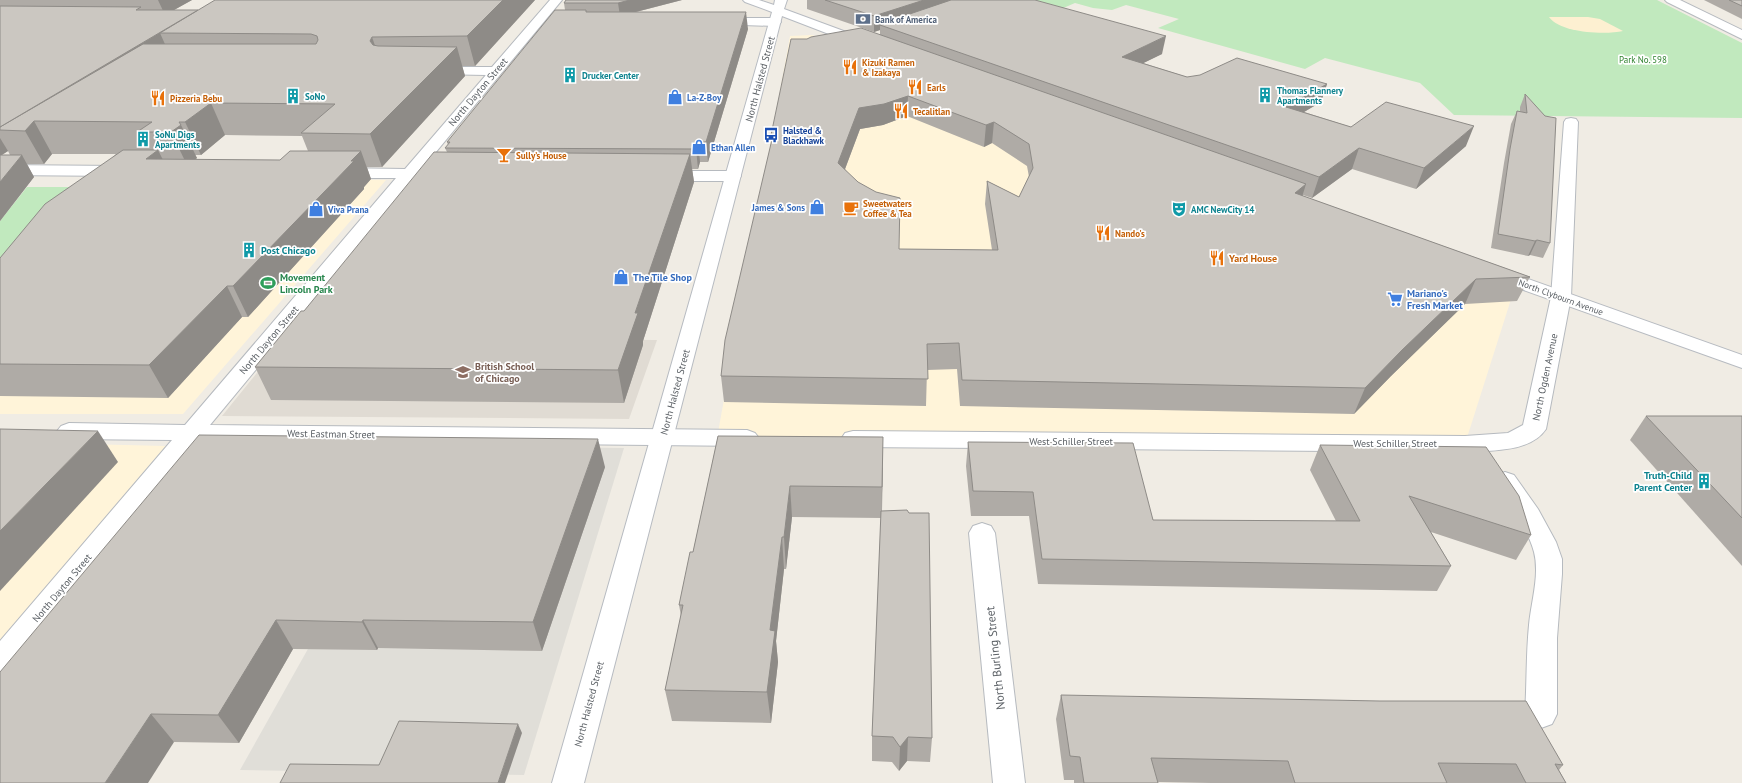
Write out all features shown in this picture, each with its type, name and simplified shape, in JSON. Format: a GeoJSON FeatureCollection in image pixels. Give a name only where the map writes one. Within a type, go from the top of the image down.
{"type":"FeatureCollection","features":[{"type":"Feature","properties":{"kind":"street","name":"North Dayton Street"},"geometry":{"type":"LineString","coordinates":[[0,662],[409,173],[496,71],[544,21],[556,0]]}},
{"type":"Feature","properties":{"kind":"street"},"geometry":{"type":"LineString","coordinates":[[749,0],[779,5],[870,42]]}},
{"type":"Feature","properties":{"kind":"street"},"geometry":{"type":"LineString","coordinates":[[1671,0],[1742,36]]}},
{"type":"Feature","properties":{"kind":"street","name":"North Halsted Street"},"geometry":{"type":"LineString","coordinates":[[568,783],[779,5]]}},
{"type":"Feature","properties":{"kind":"street"},"geometry":{"type":"LineString","coordinates":[[702,22],[775,22]]}},
{"type":"Feature","properties":{"kind":"street"},"geometry":{"type":"LineString","coordinates":[[420,70],[496,71]]}},
{"type":"Feature","properties":{"kind":"street","name":"North Ogden Avenue"},"geometry":{"type":"LineString","coordinates":[[1480,444],[1513,441],[1534,429],[1561,297],[1571,122]]}},
{"type":"Feature","properties":{"kind":"street"},"geometry":{"type":"LineString","coordinates":[[4,164],[138,171]]}},
{"type":"Feature","properties":{"kind":"street"},"geometry":{"type":"LineString","coordinates":[[322,173],[438,174]]}},
{"type":"Feature","properties":{"kind":"street"},"geometry":{"type":"LineString","coordinates":[[650,176],[733,176]]}},
{"type":"Feature","properties":{"kind":"street","name":"North Clybourn Avenue"},"geometry":{"type":"LineString","coordinates":[[1480,267],[1742,362]]}},
{"type":"Feature","properties":{"kind":"street","name":"West Eastman Street"},"geometry":{"type":"LineString","coordinates":[[48,431],[662,438]]}},
{"type":"Feature","properties":{"kind":"street"},"geometry":{"type":"LineString","coordinates":[[662,438],[772,438]]}},
{"type":"Feature","properties":{"kind":"street","name":"West Schiller Street"},"geometry":{"type":"LineString","coordinates":[[834,439],[1480,444]]}},
{"type":"Feature","properties":{"kind":"street"},"geometry":{"type":"LineString","coordinates":[[1480,444],[1536,526],[1548,554],[1548,579],[1544,612],[1542,651],[1541,714]]}},
{"type":"Feature","properties":{"kind":"street","name":"North Burling Street"},"geometry":{"type":"LineString","coordinates":[[982,533],[1008,783]]}},
{"type":"Feature","properties":{"kind":"shaded area"},"geometry":{"type":"Polygon","coordinates":[[[812,35],[1513,293],[1465,444],[717,438],[790,36],[812,35]]]}},
{"type":"Feature","properties":{"kind":"shaded area"},"geometry":{"type":"Polygon","coordinates":[[[266,179],[386,180],[183,414],[0,414],[0,311],[266,179]]]}},
{"type":"Feature","properties":{"kind":"shaded area","name":"British School of Chicago"},"geometry":{"type":"Polygon","coordinates":[[[285,338],[657,340],[629,419],[222,416],[285,338]]]}},
{"type":"Feature","properties":{"kind":"shaded area"},"geometry":{"type":"Polygon","coordinates":[[[0,442],[166,446],[0,640],[0,442]]]}},
{"type":"Feature","properties":{"kind":"shaded area"},"geometry":{"type":"Polygon","coordinates":[[[422,446],[624,448],[524,775],[240,770],[422,446]]]}},
{"type":"Feature","properties":{"kind":"green space","name":"Park No. 598"},"geometry":{"type":"Polygon","coordinates":[[[1005,0],[1657,0],[1742,43],[1742,118],[1454,115],[1420,83],[1325,58],[1305,69],[1158,28],[1179,19],[1126,5],[1112,10],[1093,8],[1075,3],[1061,9],[1005,0]]]}},
{"type":"Feature","properties":{"kind":"green space"},"geometry":{"type":"Polygon","coordinates":[[[27,187],[124,187],[0,306],[0,221],[27,187]]]}},
{"type":"Feature","properties":{"kind":"sand"},"geometry":{"type":"Polygon","coordinates":[[[1549,17],[1588,17],[1600,19],[1623,31],[1605,33],[1583,32],[1563,26],[1549,17]]]}},
{"type":"Feature","properties":{"kind":"building"},"geometry":{"type":"Polygon","coordinates":[[[215,0],[503,0],[467,36],[372,37],[370,41],[373,45],[378,46],[457,47],[370,134],[301,133],[335,104],[211,103],[185,122],[179,122],[181,125],[171,132],[137,132],[152,122],[34,121],[25,131],[0,130],[0,127],[143,44],[316,44],[318,40],[317,36],[311,34],[160,33],[215,0]]]}},
{"type":"Feature","properties":{"kind":"building"},"geometry":{"type":"Polygon","coordinates":[[[566,0],[630,0],[618,3],[564,3],[566,0]]]}},
{"type":"Feature","properties":{"kind":"building"},"geometry":{"type":"Polygon","coordinates":[[[825,0],[924,0],[874,16],[825,0]]]}},
{"type":"Feature","properties":{"kind":"building"},"geometry":{"type":"Polygon","coordinates":[[[951,0],[1035,0],[1166,36],[1122,57],[1187,77],[1200,75],[1237,58],[1327,84],[1286,107],[1351,127],[1386,102],[1474,126],[1424,168],[1359,148],[1319,177],[880,25],[896,22],[892,20],[951,0]]]}},
{"type":"Feature","properties":{"kind":"building"},"geometry":{"type":"Polygon","coordinates":[[[1729,0],[1742,0],[1742,6],[1729,0]]]}},
{"type":"Feature","properties":{"kind":"building"},"geometry":{"type":"Polygon","coordinates":[[[0,6],[141,7],[136,10],[198,10],[0,127],[0,6]]]}},
{"type":"Feature","properties":{"kind":"building"},"geometry":{"type":"Polygon","coordinates":[[[555,10],[586,10],[586,12],[746,12],[706,142],[698,142],[696,149],[445,148],[450,142],[447,142],[555,10]]]}},
{"type":"Feature","properties":{"kind":"building"},"geometry":{"type":"Polygon","coordinates":[[[861,28],[1306,184],[1295,193],[1530,277],[1476,279],[1365,388],[962,380],[959,343],[927,344],[928,379],[721,376],[725,340],[773,135],[771,135],[791,39],[807,39],[861,28]],[[908,96],[884,104],[859,108],[838,163],[858,182],[876,192],[900,198],[899,249],[998,250],[987,181],[1019,197],[1033,168],[1029,144],[994,122],[986,125],[908,96]]]}},
{"type":"Feature","properties":{"kind":"building"},"geometry":{"type":"Polygon","coordinates":[[[1525,94],[1545,116],[1556,118],[1550,243],[1498,234],[1517,111],[1527,113],[1525,94]]]}},
{"type":"Feature","properties":{"kind":"building"},"geometry":{"type":"Polygon","coordinates":[[[123,150],[158,150],[146,159],[280,160],[290,151],[361,151],[351,161],[354,161],[233,286],[227,286],[149,365],[0,364],[0,258],[45,204],[123,150]]]}},
{"type":"Feature","properties":{"kind":"building"},"geometry":{"type":"Polygon","coordinates":[[[434,152],[690,154],[635,313],[638,313],[618,370],[255,367],[301,311],[304,311],[434,152]]]}},
{"type":"Feature","properties":{"kind":"building"},"geometry":{"type":"Polygon","coordinates":[[[0,155],[22,155],[0,182],[0,155]]]}},
{"type":"Feature","properties":{"kind":"building"},"geometry":{"type":"Polygon","coordinates":[[[1646,416],[1742,416],[1742,518],[1646,416]]]}},
{"type":"Feature","properties":{"kind":"building"},"geometry":{"type":"Polygon","coordinates":[[[0,429],[98,431],[0,531],[0,429]]]}},
{"type":"Feature","properties":{"kind":"building"},"geometry":{"type":"Polygon","coordinates":[[[199,435],[598,439],[533,622],[363,620],[362,622],[276,620],[218,715],[151,714],[105,783],[0,783],[0,672],[199,435]]]}},
{"type":"Feature","properties":{"kind":"building"},"geometry":{"type":"Polygon","coordinates":[[[718,436],[883,437],[882,487],[790,486],[770,630],[775,631],[767,692],[665,690],[683,605],[679,605],[690,552],[693,552],[718,436]]]}},
{"type":"Feature","properties":{"kind":"building"},"geometry":{"type":"Polygon","coordinates":[[[968,442],[1133,443],[1153,520],[1360,521],[1320,445],[1486,447],[1519,496],[1531,535],[1409,496],[1451,566],[1042,559],[1033,492],[973,491],[968,442]]]}},
{"type":"Feature","properties":{"kind":"building"},"geometry":{"type":"Polygon","coordinates":[[[907,510],[909,513],[929,513],[932,738],[908,737],[900,747],[893,737],[872,736],[881,511],[907,510]]]}},
{"type":"Feature","properties":{"kind":"building"},"geometry":{"type":"Polygon","coordinates":[[[1061,695],[1380,701],[1526,701],[1563,765],[1555,764],[1566,783],[1526,783],[1516,764],[1438,763],[1447,783],[1295,783],[1288,761],[1151,758],[1158,783],[1084,783],[1080,757],[1070,756],[1061,695]]]}},
{"type":"Feature","properties":{"kind":"building"},"geometry":{"type":"Polygon","coordinates":[[[399,721],[518,724],[498,783],[280,783],[290,764],[379,765],[399,721]]]}},
{"type":"Feature","properties":{"kind":"place","name":"Bank of America"},"geometry":{"type":"Point","coordinates":[863,19]}},
{"type":"Feature","properties":{"kind":"place","name":"Kizuki Ramen & Izakaya"},"geometry":{"type":"Point","coordinates":[850,67]}},
{"type":"Feature","properties":{"kind":"place","name":"Drucker Center"},"geometry":{"type":"Point","coordinates":[570,75]}},
{"type":"Feature","properties":{"kind":"place","name":"Earls"},"geometry":{"type":"Point","coordinates":[915,87]}},
{"type":"Feature","properties":{"kind":"place","name":"Thomas Flannery Apartments"},"geometry":{"type":"Point","coordinates":[1265,95]}},
{"type":"Feature","properties":{"kind":"place","name":"SoNo"},"geometry":{"type":"Point","coordinates":[293,96]}},
{"type":"Feature","properties":{"kind":"place","name":"La-Z-Boy"},"geometry":{"type":"Point","coordinates":[675,97]}},
{"type":"Feature","properties":{"kind":"place","name":"Pizzeria Bebu"},"geometry":{"type":"Point","coordinates":[158,98]}},
{"type":"Feature","properties":{"kind":"place","name":"Tecalitlan"},"geometry":{"type":"Point","coordinates":[901,111]}},
{"type":"Feature","properties":{"kind":"place","name":"Halsted & Blackhawk"},"geometry":{"type":"Point","coordinates":[771,135]}},
{"type":"Feature","properties":{"kind":"place","name":"SoNu Digs Apartments"},"geometry":{"type":"Point","coordinates":[143,139]}},
{"type":"Feature","properties":{"kind":"place","name":"Ethan Allen"},"geometry":{"type":"Point","coordinates":[699,147]}},
{"type":"Feature","properties":{"kind":"place","name":"Sully’s House"},"geometry":{"type":"Point","coordinates":[504,155]}},
{"type":"Feature","properties":{"kind":"place","name":"James & Sons"},"geometry":{"type":"Point","coordinates":[817,207]}},
{"type":"Feature","properties":{"kind":"place","name":"Sweetwaters Coffee & Tea"},"geometry":{"type":"Point","coordinates":[851,208]}},
{"type":"Feature","properties":{"kind":"place","name":"Viva Prana"},"geometry":{"type":"Point","coordinates":[316,209]}},
{"type":"Feature","properties":{"kind":"place","name":"AMC NewCity 14"},"geometry":{"type":"Point","coordinates":[1179,209]}},
{"type":"Feature","properties":{"kind":"place","name":"Nando's"},"geometry":{"type":"Point","coordinates":[1103,233]}},
{"type":"Feature","properties":{"kind":"place","name":"Post Chicago"},"geometry":{"type":"Point","coordinates":[249,250]}},
{"type":"Feature","properties":{"kind":"place","name":"Yard House"},"geometry":{"type":"Point","coordinates":[1217,258]}},
{"type":"Feature","properties":{"kind":"place","name":"The Tile Shop"},"geometry":{"type":"Point","coordinates":[621,277]}},
{"type":"Feature","properties":{"kind":"place","name":"Movement Lincoln Park"},"geometry":{"type":"Point","coordinates":[268,283]}},
{"type":"Feature","properties":{"kind":"place","name":"Mariano's Fresh Market"},"geometry":{"type":"Point","coordinates":[1395,299]}},
{"type":"Feature","properties":{"kind":"place","name":"British School of Chicago"},"geometry":{"type":"Point","coordinates":[463,372]}},
{"type":"Feature","properties":{"kind":"place","name":"Truth-Child Parent Center"},"geometry":{"type":"Point","coordinates":[1704,481]}}]}
